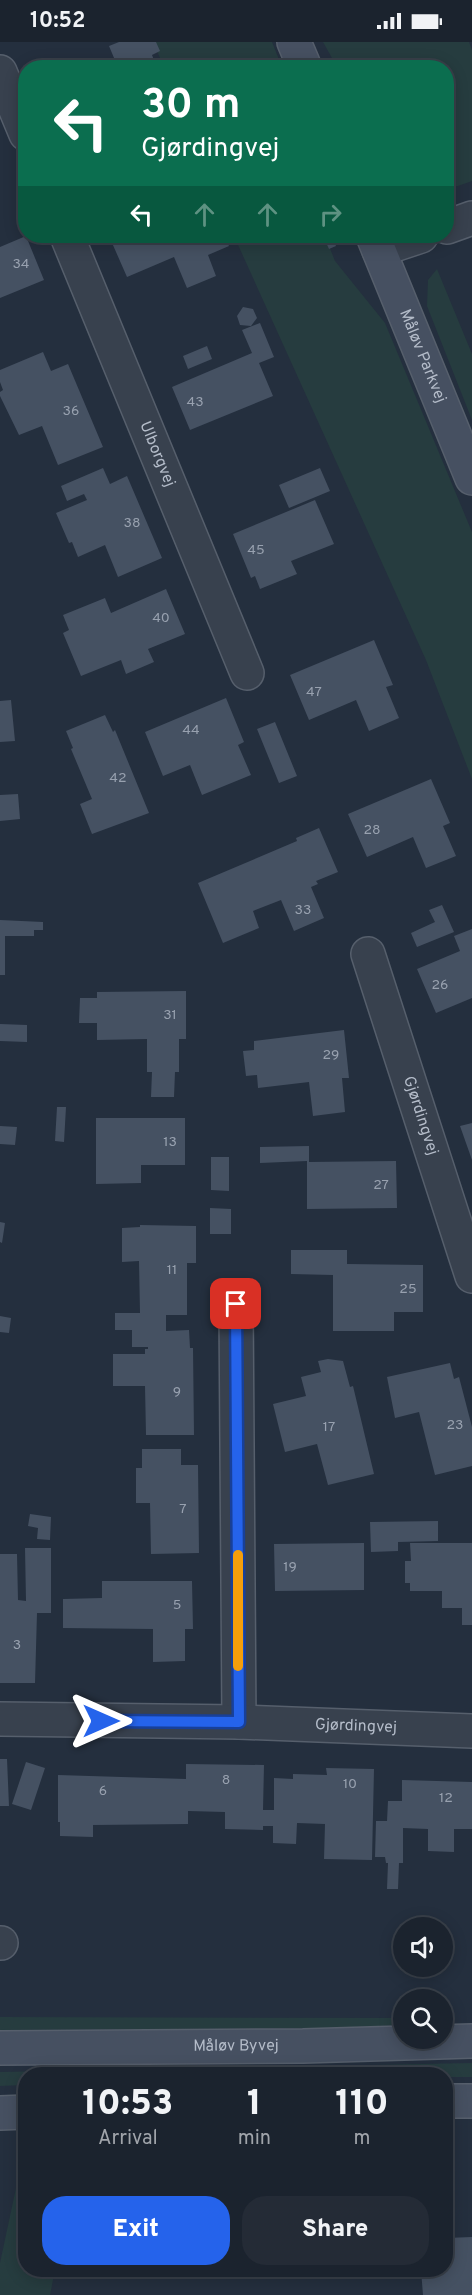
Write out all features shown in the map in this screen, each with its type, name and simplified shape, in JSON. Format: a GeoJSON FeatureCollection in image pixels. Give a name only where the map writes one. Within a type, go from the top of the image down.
{"type":"FeatureCollection","features":[{"type":"Feature","properties":{"kind":"main road"},"geometry":{"type":"LineString","coordinates":[[294,42],[301,60]]}},
{"type":"Feature","properties":{"kind":"main road","name":"Måløv Parkvej"},"geometry":{"type":"LineString","coordinates":[[376,243],[472,478]]}},
{"type":"Feature","properties":{"kind":"main road","name":"Måløv Byvej"},"geometry":{"type":"LineString","coordinates":[[0,2048],[303,2046],[472,2041]]}},
{"type":"Feature","properties":{"kind":"main road"},"geometry":{"type":"LineString","coordinates":[[453,2101],[472,2101]]}},
{"type":"Feature","properties":{"kind":"main road"},"geometry":{"type":"LineString","coordinates":[[0,2113],[18,2112]]}},
{"type":"Feature","properties":{"kind":"street"},"geometry":{"type":"LineString","coordinates":[[0,72],[18,115]]}},
{"type":"Feature","properties":{"kind":"street"},"geometry":{"type":"LineString","coordinates":[[454,224],[472,218]]}},
{"type":"Feature","properties":{"kind":"street","name":"Ulborgvej"},"geometry":{"type":"LineString","coordinates":[[70,243],[247,673]]}},
{"type":"Feature","properties":{"kind":"street","name":"Gjørdingvej"},"geometry":{"type":"LineString","coordinates":[[368,954],[472,1276]]}},
{"type":"Feature","properties":{"kind":"street"},"geometry":{"type":"LineString","coordinates":[[236,1304],[239,1722]]}},
{"type":"Feature","properties":{"kind":"street","name":"Gjørdingvej"},"geometry":{"type":"LineString","coordinates":[[0,1719],[239,1722],[472,1731]]}},
{"type":"Feature","properties":{"kind":"green space"},"geometry":{"type":"Polygon","coordinates":[[[153,42],[272,42],[279,60],[161,60],[153,42]]]}},
{"type":"Feature","properties":{"kind":"green space"},"geometry":{"type":"Polygon","coordinates":[[[323,42],[469,42],[472,50],[472,181],[454,186],[454,60],[333,60],[323,42]]]}},
{"type":"Feature","properties":{"kind":"green space"},"geometry":{"type":"Polygon","coordinates":[[[237,243],[328,243],[335,261],[385,323],[472,532],[472,779],[426,660],[237,243]]]}},
{"type":"Feature","properties":{"kind":"green space"},"geometry":{"type":"Polygon","coordinates":[[[437,269],[472,354],[472,420],[427,306],[428,280],[437,269]]]}},
{"type":"Feature","properties":{"kind":"green space"},"geometry":{"type":"Polygon","coordinates":[[[0,2017],[393,2018],[393,2025],[329,2028],[0,2030],[0,2017]]]}},
{"type":"Feature","properties":{"kind":"green space"},"geometry":{"type":"Polygon","coordinates":[[[472,2063],[472,2077],[453,2077],[453,2067],[262,2067],[472,2063]]]}},
{"type":"Feature","properties":{"kind":"green space"},"geometry":{"type":"Polygon","coordinates":[[[0,2072],[18,2072],[18,2085],[0,2086],[0,2072]]]}},
{"type":"Feature","properties":{"kind":"green space"},"geometry":{"type":"Polygon","coordinates":[[[18,2178],[18,2277],[54,2277],[50,2295],[0,2295],[0,2263],[18,2178]]]}},
{"type":"Feature","properties":{"kind":"building"},"geometry":{"type":"Polygon","coordinates":[[[119,42],[156,42],[160,51],[152,55],[154,60],[115,60],[109,46],[119,42]]]}},
{"type":"Feature","properties":{"kind":"building"},"geometry":{"type":"Polygon","coordinates":[[[18,239],[18,243],[29,243],[44,280],[0,298],[0,247],[18,239]]]}},
{"type":"Feature","properties":{"kind":"building"},"geometry":{"type":"Polygon","coordinates":[[[112,243],[228,243],[229,246],[208,255],[216,276],[187,288],[174,257],[127,277],[112,243]]]}},
{"type":"Feature","properties":{"kind":"building"},"geometry":{"type":"Polygon","coordinates":[[[326,243],[335,243],[336,246],[329,249],[326,243]]]}},
{"type":"Feature","properties":{"kind":"building"},"geometry":{"type":"Polygon","coordinates":[[[243,307],[253,309],[257,318],[251,326],[240,325],[237,316],[243,307]]]}},
{"type":"Feature","properties":{"kind":"building"},"geometry":{"type":"Polygon","coordinates":[[[260,323],[274,357],[259,363],[273,396],[190,430],[172,387],[252,353],[242,330],[260,323]]]}},
{"type":"Feature","properties":{"kind":"building"},"geometry":{"type":"Polygon","coordinates":[[[207,346],[212,359],[188,369],[183,356],[207,346]]]}},
{"type":"Feature","properties":{"kind":"building"},"geometry":{"type":"Polygon","coordinates":[[[43,352],[51,371],[68,364],[103,447],[58,465],[42,426],[19,435],[0,396],[3,390],[0,370],[43,352]]]}},
{"type":"Feature","properties":{"kind":"building"},"geometry":{"type":"Polygon","coordinates":[[[103,468],[110,484],[127,476],[162,558],[118,577],[105,545],[78,557],[56,513],[87,500],[84,494],[67,501],[61,486],[103,468]]]}},
{"type":"Feature","properties":{"kind":"building"},"geometry":{"type":"Polygon","coordinates":[[[320,468],[330,491],[289,508],[279,485],[320,468]]]}},
{"type":"Feature","properties":{"kind":"building"},"geometry":{"type":"Polygon","coordinates":[[[315,500],[334,544],[291,561],[297,574],[260,589],[255,576],[251,578],[233,534],[315,500]]]}},
{"type":"Feature","properties":{"kind":"building"},"geometry":{"type":"Polygon","coordinates":[[[166,589],[185,634],[148,649],[154,662],[126,674],[121,660],[81,676],[63,633],[69,630],[63,615],[105,598],[111,613],[166,589]]]}},
{"type":"Feature","properties":{"kind":"building"},"geometry":{"type":"Polygon","coordinates":[[[374,640],[393,685],[386,687],[399,718],[369,731],[356,700],[309,720],[290,675],[374,640]]]}},
{"type":"Feature","properties":{"kind":"building"},"geometry":{"type":"Polygon","coordinates":[[[226,698],[244,742],[238,745],[251,775],[202,795],[190,765],[163,776],[145,732],[226,698]]]}},
{"type":"Feature","properties":{"kind":"building"},"geometry":{"type":"Polygon","coordinates":[[[11,700],[15,741],[0,742],[0,701],[11,700]]]}},
{"type":"Feature","properties":{"kind":"building"},"geometry":{"type":"Polygon","coordinates":[[[105,715],[113,732],[115,730],[149,813],[92,834],[80,804],[92,799],[66,731],[105,715]]]}},
{"type":"Feature","properties":{"kind":"building"},"geometry":{"type":"Polygon","coordinates":[[[275,722],[297,776],[279,783],[257,729],[275,722]]]}},
{"type":"Feature","properties":{"kind":"building"},"geometry":{"type":"Polygon","coordinates":[[[431,779],[450,823],[443,826],[456,856],[426,868],[413,837],[367,857],[348,814],[431,779]]]}},
{"type":"Feature","properties":{"kind":"building"},"geometry":{"type":"Polygon","coordinates":[[[18,794],[20,819],[0,821],[0,795],[18,794]]]}},
{"type":"Feature","properties":{"kind":"building"},"geometry":{"type":"Polygon","coordinates":[[[319,828],[338,872],[316,881],[318,884],[311,887],[324,918],[294,931],[281,900],[253,911],[259,928],[223,943],[198,883],[297,841],[296,838],[319,828]]]}},
{"type":"Feature","properties":{"kind":"building"},"geometry":{"type":"Polygon","coordinates":[[[442,905],[454,932],[417,947],[411,933],[435,922],[429,910],[442,905]]]}},
{"type":"Feature","properties":{"kind":"building"},"geometry":{"type":"Polygon","coordinates":[[[0,920],[43,922],[43,930],[34,930],[34,936],[5,936],[5,975],[0,975],[0,920]]]}},
{"type":"Feature","properties":{"kind":"building"},"geometry":{"type":"Polygon","coordinates":[[[472,929],[472,998],[436,1013],[417,969],[460,951],[454,936],[472,929]]]}},
{"type":"Feature","properties":{"kind":"building"},"geometry":{"type":"Polygon","coordinates":[[[186,991],[186,1039],[179,1039],[179,1072],[175,1072],[174,1097],[151,1097],[152,1072],[147,1072],[147,1039],[97,1040],[97,1023],[79,1023],[80,998],[97,998],[97,992],[186,991]]]}},
{"type":"Feature","properties":{"kind":"building"},"geometry":{"type":"Polygon","coordinates":[[[0,1024],[27,1025],[27,1042],[0,1041],[0,1024]]]}},
{"type":"Feature","properties":{"kind":"building"},"geometry":{"type":"Polygon","coordinates":[[[344,1030],[349,1078],[342,1078],[345,1112],[313,1116],[309,1082],[258,1088],[257,1075],[246,1076],[243,1051],[254,1050],[254,1041],[344,1030]]]}},
{"type":"Feature","properties":{"kind":"building"},"geometry":{"type":"Polygon","coordinates":[[[57,1107],[66,1107],[64,1142],[55,1141],[57,1107]]]}},
{"type":"Feature","properties":{"kind":"building"},"geometry":{"type":"Polygon","coordinates":[[[96,1118],[185,1118],[185,1165],[141,1165],[141,1183],[96,1184],[96,1118]]]}},
{"type":"Feature","properties":{"kind":"building"},"geometry":{"type":"Polygon","coordinates":[[[472,1123],[472,1160],[460,1126],[472,1123]]]}},
{"type":"Feature","properties":{"kind":"building"},"geometry":{"type":"Polygon","coordinates":[[[0,1126],[17,1127],[15,1145],[0,1144],[0,1126]]]}},
{"type":"Feature","properties":{"kind":"building"},"geometry":{"type":"Polygon","coordinates":[[[309,1146],[309,1162],[396,1161],[397,1208],[307,1209],[307,1161],[260,1163],[260,1147],[309,1146]]]}},
{"type":"Feature","properties":{"kind":"building"},"geometry":{"type":"Polygon","coordinates":[[[211,1157],[229,1157],[229,1191],[211,1190],[211,1157]]]}},
{"type":"Feature","properties":{"kind":"building"},"geometry":{"type":"Polygon","coordinates":[[[210,1208],[231,1209],[231,1234],[210,1234],[210,1208]]]}},
{"type":"Feature","properties":{"kind":"building"},"geometry":{"type":"Polygon","coordinates":[[[0,1222],[5,1223],[2,1243],[0,1242],[0,1222]]]}},
{"type":"Feature","properties":{"kind":"building"},"geometry":{"type":"Polygon","coordinates":[[[140,1225],[196,1226],[196,1263],[187,1263],[187,1315],[166,1315],[166,1331],[189,1330],[190,1348],[193,1348],[194,1435],[146,1435],[145,1386],[113,1386],[113,1354],[145,1354],[145,1349],[148,1349],[148,1347],[132,1347],[132,1330],[115,1330],[115,1313],[140,1313],[139,1261],[122,1262],[122,1228],[140,1227],[140,1225]]]}},
{"type":"Feature","properties":{"kind":"building"},"geometry":{"type":"Polygon","coordinates":[[[291,1250],[347,1250],[347,1264],[423,1265],[423,1312],[394,1312],[394,1331],[333,1331],[333,1275],[291,1274],[291,1250]]]}},
{"type":"Feature","properties":{"kind":"building"},"geometry":{"type":"Polygon","coordinates":[[[0,1316],[11,1318],[9,1333],[0,1332],[0,1316]]]}},
{"type":"Feature","properties":{"kind":"building"},"geometry":{"type":"Polygon","coordinates":[[[328,1359],[343,1361],[350,1387],[353,1386],[374,1474],[328,1485],[317,1444],[285,1452],[273,1404],[306,1396],[301,1377],[321,1372],[318,1361],[328,1359]]]}},
{"type":"Feature","properties":{"kind":"building"},"geometry":{"type":"Polygon","coordinates":[[[450,1363],[454,1379],[459,1377],[472,1427],[472,1466],[435,1475],[419,1412],[395,1418],[387,1377],[450,1363]]]}},
{"type":"Feature","properties":{"kind":"building"},"geometry":{"type":"Polygon","coordinates":[[[142,1449],[181,1449],[181,1465],[198,1465],[199,1553],[151,1554],[150,1503],[136,1503],[136,1468],[142,1468],[142,1449]]]}},
{"type":"Feature","properties":{"kind":"building"},"geometry":{"type":"Polygon","coordinates":[[[30,1514],[51,1517],[50,1540],[37,1539],[38,1528],[28,1526],[30,1514]]]}},
{"type":"Feature","properties":{"kind":"building"},"geometry":{"type":"Polygon","coordinates":[[[438,1521],[438,1541],[398,1542],[398,1551],[371,1552],[370,1522],[438,1521]]]}},
{"type":"Feature","properties":{"kind":"building"},"geometry":{"type":"Polygon","coordinates":[[[364,1543],[364,1590],[275,1591],[274,1544],[364,1543]]]}},
{"type":"Feature","properties":{"kind":"building"},"geometry":{"type":"Polygon","coordinates":[[[410,1543],[472,1543],[472,1625],[462,1625],[462,1608],[442,1608],[442,1591],[410,1591],[410,1583],[405,1583],[405,1561],[411,1561],[410,1543]]]}},
{"type":"Feature","properties":{"kind":"building"},"geometry":{"type":"Polygon","coordinates":[[[25,1548],[51,1548],[51,1613],[37,1613],[35,1683],[0,1683],[0,1554],[17,1554],[18,1600],[26,1601],[25,1548]]]}},
{"type":"Feature","properties":{"kind":"building"},"geometry":{"type":"Polygon","coordinates":[[[102,1581],[192,1581],[193,1629],[185,1629],[185,1661],[153,1662],[153,1629],[63,1628],[63,1599],[102,1598],[102,1581]]]}},
{"type":"Feature","properties":{"kind":"building"},"geometry":{"type":"Polygon","coordinates":[[[0,1759],[7,1759],[9,1806],[0,1806],[0,1759]]]}},
{"type":"Feature","properties":{"kind":"building"},"geometry":{"type":"Polygon","coordinates":[[[26,1762],[45,1768],[31,1810],[12,1804],[26,1762]]]}},
{"type":"Feature","properties":{"kind":"building"},"geometry":{"type":"Polygon","coordinates":[[[186,1764],[264,1765],[263,1810],[274,1810],[274,1778],[293,1779],[293,1774],[327,1775],[326,1768],[374,1769],[372,1860],[324,1859],[325,1824],[297,1823],[296,1844],[273,1843],[273,1826],[263,1826],[263,1830],[225,1829],[225,1812],[188,1811],[188,1824],[93,1825],[93,1837],[60,1836],[58,1775],[186,1779],[186,1764]]]}},
{"type":"Feature","properties":{"kind":"building"},"geometry":{"type":"Polygon","coordinates":[[[402,1780],[472,1782],[472,1829],[454,1829],[454,1852],[428,1851],[428,1829],[403,1828],[403,1863],[399,1863],[398,1889],[387,1889],[388,1863],[385,1857],[375,1857],[376,1821],[387,1821],[388,1801],[402,1801],[402,1780]]]}},
{"type":"Feature","properties":{"kind":"building"},"geometry":{"type":"Polygon","coordinates":[[[472,2237],[472,2295],[423,2295],[422,2277],[453,2277],[453,2238],[472,2237]]]}},
{"type":"Feature","properties":{"kind":"slow traffic"},"geometry":{"type":"LineString","coordinates":[[238,1555],[238,1666]]}},
{"type":"Feature","properties":{"kind":"route"},"geometry":{"type":"LineString","coordinates":[[101,1721],[239,1722],[236,1304]]}}]}
